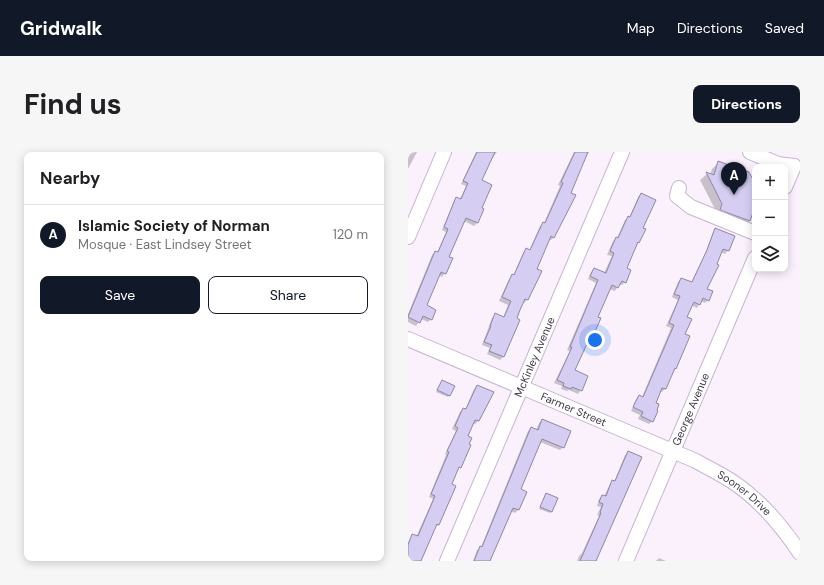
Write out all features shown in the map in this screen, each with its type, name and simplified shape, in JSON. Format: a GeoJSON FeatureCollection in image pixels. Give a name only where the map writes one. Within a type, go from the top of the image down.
{"type":"FeatureCollection","features":[{"type":"Feature","properties":{"kind":"street"},"geometry":{"type":"LineString","coordinates":[[408,237],[444,152]]}},
{"type":"Feature","properties":{"kind":"street","name":"McKinley Avenue"},"geometry":{"type":"LineString","coordinates":[[447,561],[622,152]]}},
{"type":"Feature","properties":{"kind":"street"},"geometry":{"type":"LineString","coordinates":[[750,152],[778,164],[797,167]]}},
{"type":"Feature","properties":{"kind":"street"},"geometry":{"type":"LineString","coordinates":[[769,152],[781,157],[797,167]]}},
{"type":"Feature","properties":{"kind":"street"},"geometry":{"type":"LineString","coordinates":[[788,182],[797,167]]}},
{"type":"Feature","properties":{"kind":"street"},"geometry":{"type":"LineString","coordinates":[[679,188],[677,196],[691,206],[752,232]]}},
{"type":"Feature","properties":{"kind":"street","name":"George Avenue"},"geometry":{"type":"LineString","coordinates":[[626,561],[752,265]]}},
{"type":"Feature","properties":{"kind":"street","name":"Farmer Street"},"geometry":{"type":"LineString","coordinates":[[408,339],[674,451]]}},
{"type":"Feature","properties":{"kind":"street","name":"Sooner Drive"},"geometry":{"type":"LineString","coordinates":[[674,451],[691,458],[732,481],[752,497],[783,529],[800,553]]}},
{"type":"Feature","properties":{"kind":"building"},"geometry":{"type":"Polygon","coordinates":[[[477,152],[495,152],[482,180],[492,185],[482,208],[484,209],[478,223],[466,218],[449,257],[453,258],[446,274],[441,272],[427,305],[436,310],[432,320],[423,316],[420,323],[408,317],[435,251],[438,252],[448,229],[444,227],[456,197],[461,199],[468,183],[463,181],[477,152]]]}},
{"type":"Feature","properties":{"kind":"building"},"geometry":{"type":"Polygon","coordinates":[[[575,152],[588,152],[571,193],[576,195],[554,238],[551,236],[537,269],[542,271],[528,300],[525,299],[520,310],[517,318],[520,320],[504,357],[489,351],[492,345],[484,342],[495,313],[504,317],[511,301],[502,297],[526,248],[530,250],[543,222],[545,223],[563,183],[561,182],[575,152]]]}},
{"type":"Feature","properties":{"kind":"building"},"geometry":{"type":"Polygon","coordinates":[[[718,161],[749,172],[752,178],[752,215],[750,221],[720,210],[722,204],[706,172],[714,175],[718,161]]]}},
{"type":"Feature","properties":{"kind":"building"},"geometry":{"type":"Polygon","coordinates":[[[641,193],[656,200],[643,228],[646,229],[639,243],[638,242],[627,268],[631,270],[626,283],[622,281],[618,288],[612,285],[598,317],[601,318],[594,334],[592,333],[575,370],[588,376],[582,391],[572,387],[571,389],[563,386],[564,383],[557,380],[572,347],[570,347],[598,280],[590,276],[594,268],[606,273],[614,253],[610,251],[616,237],[618,238],[628,216],[630,217],[641,193]]]}},
{"type":"Feature","properties":{"kind":"building"},"geometry":{"type":"Polygon","coordinates":[[[715,228],[735,236],[729,251],[723,249],[717,264],[719,265],[707,289],[713,291],[709,301],[703,298],[700,305],[694,302],[687,317],[692,319],[685,334],[690,336],[666,389],[662,388],[656,403],[659,404],[658,411],[653,422],[641,416],[643,412],[633,407],[639,395],[643,397],[674,325],[669,323],[680,296],[674,294],[681,278],[692,282],[707,250],[715,228]]]}},
{"type":"Feature","properties":{"kind":"building"},"geometry":{"type":"Polygon","coordinates":[[[442,380],[455,386],[450,396],[437,390],[442,380]]]}},
{"type":"Feature","properties":{"kind":"building"},"geometry":{"type":"Polygon","coordinates":[[[477,385],[494,392],[479,421],[475,420],[468,436],[472,438],[469,444],[471,445],[452,484],[456,486],[421,561],[408,561],[408,545],[412,534],[418,536],[435,496],[431,494],[449,452],[447,451],[458,428],[455,426],[463,408],[466,409],[477,385]]]}},
{"type":"Feature","properties":{"kind":"building"},"geometry":{"type":"Polygon","coordinates":[[[542,419],[571,431],[564,448],[542,439],[521,489],[527,492],[519,510],[513,508],[490,561],[474,561],[480,546],[482,547],[531,427],[538,430],[542,419]]]}},
{"type":"Feature","properties":{"kind":"building"},"geometry":{"type":"Polygon","coordinates":[[[628,451],[642,457],[596,561],[580,561],[601,513],[603,504],[599,502],[602,495],[606,496],[612,480],[615,481],[628,451]]]}},
{"type":"Feature","properties":{"kind":"building"},"geometry":{"type":"Polygon","coordinates":[[[546,493],[558,498],[552,512],[540,507],[546,493]]]}},
{"type":"Feature","properties":{"kind":"place","name":"Islamic Society of Norman"},"geometry":{"type":"Point","coordinates":[734,195]}}]}
